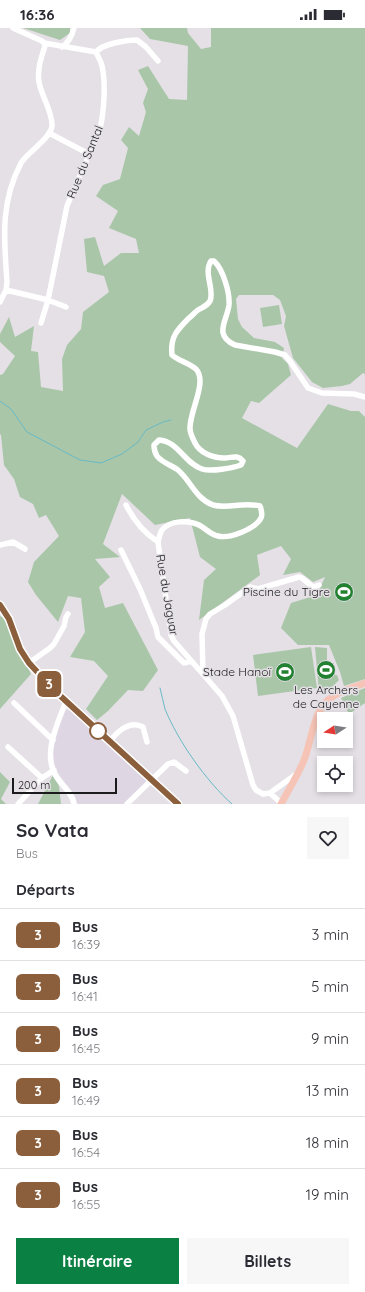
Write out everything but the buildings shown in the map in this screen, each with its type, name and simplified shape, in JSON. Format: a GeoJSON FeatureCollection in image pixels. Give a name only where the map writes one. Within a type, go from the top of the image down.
{"type":"FeatureCollection","features":[{"type":"Feature","properties":{"kind":"main road"},"geometry":{"type":"LineString","coordinates":[[0,605],[9,619],[20,649],[29,663],[66,701],[178,804]]}},
{"type":"Feature","properties":{"kind":"main road"},"geometry":{"type":"LineString","coordinates":[[281,804],[299,772],[322,706],[339,693],[365,683]]}},
{"type":"Feature","properties":{"kind":"street"},"geometry":{"type":"LineString","coordinates":[[13,28],[44,43],[96,52],[98,48],[104,46],[137,40],[146,47],[158,61]]}},
{"type":"Feature","properties":{"kind":"street"},"geometry":{"type":"LineString","coordinates":[[62,47],[67,44],[72,37],[74,28]]}},
{"type":"Feature","properties":{"kind":"street"},"geometry":{"type":"LineString","coordinates":[[0,302],[6,290],[7,282],[2,229],[5,203],[17,170],[22,162],[49,133],[51,128],[52,121],[40,87],[38,75],[44,43]]}},
{"type":"Feature","properties":{"kind":"street","name":"Rue du Santal"},"geometry":{"type":"LineString","coordinates":[[41,323],[48,300],[67,206],[100,128],[103,109],[103,71],[96,52]]}},
{"type":"Feature","properties":{"kind":"street"},"geometry":{"type":"LineString","coordinates":[[49,133],[89,154]]}},
{"type":"Feature","properties":{"kind":"street","name":"Rue du Jaguar"},"geometry":{"type":"LineString","coordinates":[[281,804],[270,793],[263,794],[256,790],[253,785],[230,708],[222,696],[171,637],[158,542],[162,530],[169,524],[186,522],[194,523],[218,536],[238,534],[256,524],[262,517],[262,510],[260,506],[246,504],[220,506],[205,500],[193,489],[178,469],[158,457],[154,450],[154,445],[159,440],[165,440],[171,443],[188,459],[202,469],[209,470],[242,465],[243,461],[240,457],[234,456],[217,458],[200,450],[195,444],[190,429],[201,380],[196,369],[172,355],[172,342],[177,330],[196,311],[206,306],[210,300],[211,295],[208,272],[210,261],[214,261],[220,267],[227,290],[229,305],[222,328],[229,343],[241,347],[285,355],[308,388],[322,393],[354,394],[365,397]]}},
{"type":"Feature","properties":{"kind":"street"},"geometry":{"type":"LineString","coordinates":[[6,290],[48,300],[66,308]]}},
{"type":"Feature","properties":{"kind":"street"},"geometry":{"type":"LineString","coordinates":[[126,505],[135,522],[148,535],[158,542]]}},
{"type":"Feature","properties":{"kind":"street"},"geometry":{"type":"LineString","coordinates":[[0,545],[13,542],[25,549]]}},
{"type":"Feature","properties":{"kind":"street"},"geometry":{"type":"LineString","coordinates":[[121,550],[140,589],[156,628],[158,637],[184,663],[191,661]]}},
{"type":"Feature","properties":{"kind":"street"},"geometry":{"type":"LineString","coordinates":[[203,674],[202,634],[206,619],[210,614],[250,587],[258,589],[270,584],[299,577],[313,587],[318,585]]}},
{"type":"Feature","properties":{"kind":"street"},"geometry":{"type":"LineString","coordinates":[[29,663],[54,644],[64,626],[68,614]]}},
{"type":"Feature","properties":{"kind":"street"},"geometry":{"type":"LineString","coordinates":[[66,701],[53,740],[50,757],[55,775],[73,797],[74,804]]}},
{"type":"Feature","properties":{"kind":"street"},"geometry":{"type":"LineString","coordinates":[[14,703],[53,740]]}},
{"type":"Feature","properties":{"kind":"street"},"geometry":{"type":"LineString","coordinates":[[110,741],[120,729],[137,725],[143,727],[147,742]]}},
{"type":"Feature","properties":{"kind":"street"},"geometry":{"type":"LineString","coordinates":[[8,747],[42,778]]}},
{"type":"Feature","properties":{"kind":"street"},"geometry":{"type":"LineString","coordinates":[[127,804],[168,764],[174,762],[186,770]]}},
{"type":"Feature","properties":{"kind":"street"},"geometry":{"type":"LineString","coordinates":[[18,804],[42,778],[54,770]]}},
{"type":"Feature","properties":{"kind":"street"},"geometry":{"type":"LineString","coordinates":[[270,793],[299,772]]}},
{"type":"Feature","properties":{"kind":"street"},"geometry":{"type":"LineString","coordinates":[[282,785],[289,790]]}},
{"type":"Feature","properties":{"kind":"shaded area"},"geometry":{"type":"Polygon","coordinates":[[[66,710],[73,711],[148,782],[125,804],[78,804],[75,795],[54,767],[52,752],[62,717],[66,710]]]}},
{"type":"Feature","properties":{"kind":"green space"},"geometry":{"type":"Polygon","coordinates":[[[23,28],[70,28],[70,33],[60,40],[23,28]]]}},
{"type":"Feature","properties":{"kind":"green space"},"geometry":{"type":"Polygon","coordinates":[[[140,28],[187,28],[188,33],[201,49],[211,47],[211,28],[365,28],[365,374],[363,373],[350,384],[342,386],[323,388],[312,382],[293,358],[284,326],[286,316],[280,300],[273,295],[239,295],[236,299],[238,319],[242,327],[254,338],[275,342],[284,348],[282,358],[288,364],[291,375],[259,403],[251,401],[242,418],[297,448],[328,404],[351,411],[359,411],[365,417],[365,679],[344,686],[329,645],[298,645],[281,628],[291,603],[317,595],[325,577],[313,582],[300,572],[283,575],[291,559],[281,546],[257,555],[260,575],[199,620],[204,580],[216,569],[200,557],[190,518],[155,525],[122,494],[103,544],[120,557],[95,559],[110,577],[99,587],[105,608],[123,603],[158,670],[143,691],[128,690],[97,720],[86,709],[108,676],[94,661],[70,657],[85,632],[81,598],[68,596],[58,622],[36,595],[28,582],[34,562],[59,536],[46,515],[39,518],[33,504],[20,497],[14,479],[4,465],[0,434],[0,375],[3,374],[15,356],[0,342],[0,334],[9,317],[15,337],[34,326],[31,351],[38,352],[41,387],[63,391],[62,359],[67,345],[81,329],[83,312],[109,292],[104,276],[87,272],[84,239],[95,237],[104,266],[121,253],[139,253],[136,239],[109,228],[118,211],[96,196],[103,185],[120,179],[128,148],[121,140],[129,127],[139,136],[146,112],[143,103],[148,89],[138,70],[148,66],[169,99],[187,100],[188,46],[150,39],[140,28]]]}},
{"type":"Feature","properties":{"kind":"green space"},"geometry":{"type":"Polygon","coordinates":[[[279,305],[282,324],[263,327],[260,308],[279,305]]]}},
{"type":"Feature","properties":{"kind":"green space"},"geometry":{"type":"Polygon","coordinates":[[[0,616],[6,619],[31,674],[0,709],[0,616]]]}},
{"type":"Feature","properties":{"kind":"green space","name":"Stade Hanoï"},"geometry":{"type":"Polygon","coordinates":[[[311,647],[317,688],[258,696],[253,655],[311,647]]]}},
{"type":"Feature","properties":{"kind":"green space","name":"Les Archers de Cayenne"},"geometry":{"type":"Polygon","coordinates":[[[315,647],[327,648],[327,662],[334,669],[334,675],[337,675],[339,680],[330,689],[319,692],[315,647]]]}},
{"type":"Feature","properties":{"kind":"green space"},"geometry":{"type":"Polygon","coordinates":[[[365,688],[365,703],[352,712],[348,712],[341,698],[365,688]]]}},
{"type":"Feature","properties":{"kind":"green space"},"geometry":{"type":"Polygon","coordinates":[[[0,772],[10,782],[1,799],[6,804],[0,804],[0,772]]]}},
{"type":"Feature","properties":{"kind":"green space"},"geometry":{"type":"Polygon","coordinates":[[[53,775],[59,786],[61,804],[38,804],[53,775]]]}},
{"type":"Feature","properties":{"kind":"waterway"},"geometry":{"type":"LineString","coordinates":[[0,401],[11,409],[27,432],[80,460],[101,463],[122,454],[138,442],[146,430],[171,420]]}},
{"type":"Feature","properties":{"kind":"waterway"},"geometry":{"type":"LineString","coordinates":[[160,688],[165,709],[185,747],[212,784],[232,804]]}},
{"type":"Feature","properties":{"kind":"bus line","name":"3"},"geometry":{"type":"LineString","coordinates":[[0,605],[9,619],[20,649],[29,663],[55,691],[178,804]]}},
{"type":"Feature","properties":{"kind":"place","name":"Piscine du Tigre"},"geometry":{"type":"Point","coordinates":[344,592]}},
{"type":"Feature","properties":{"kind":"place","name":"Les Archers de Cayenne"},"geometry":{"type":"Point","coordinates":[326,670]}},
{"type":"Feature","properties":{"kind":"place","name":"Stade Hanoï"},"geometry":{"type":"Point","coordinates":[285,672]}}]}
